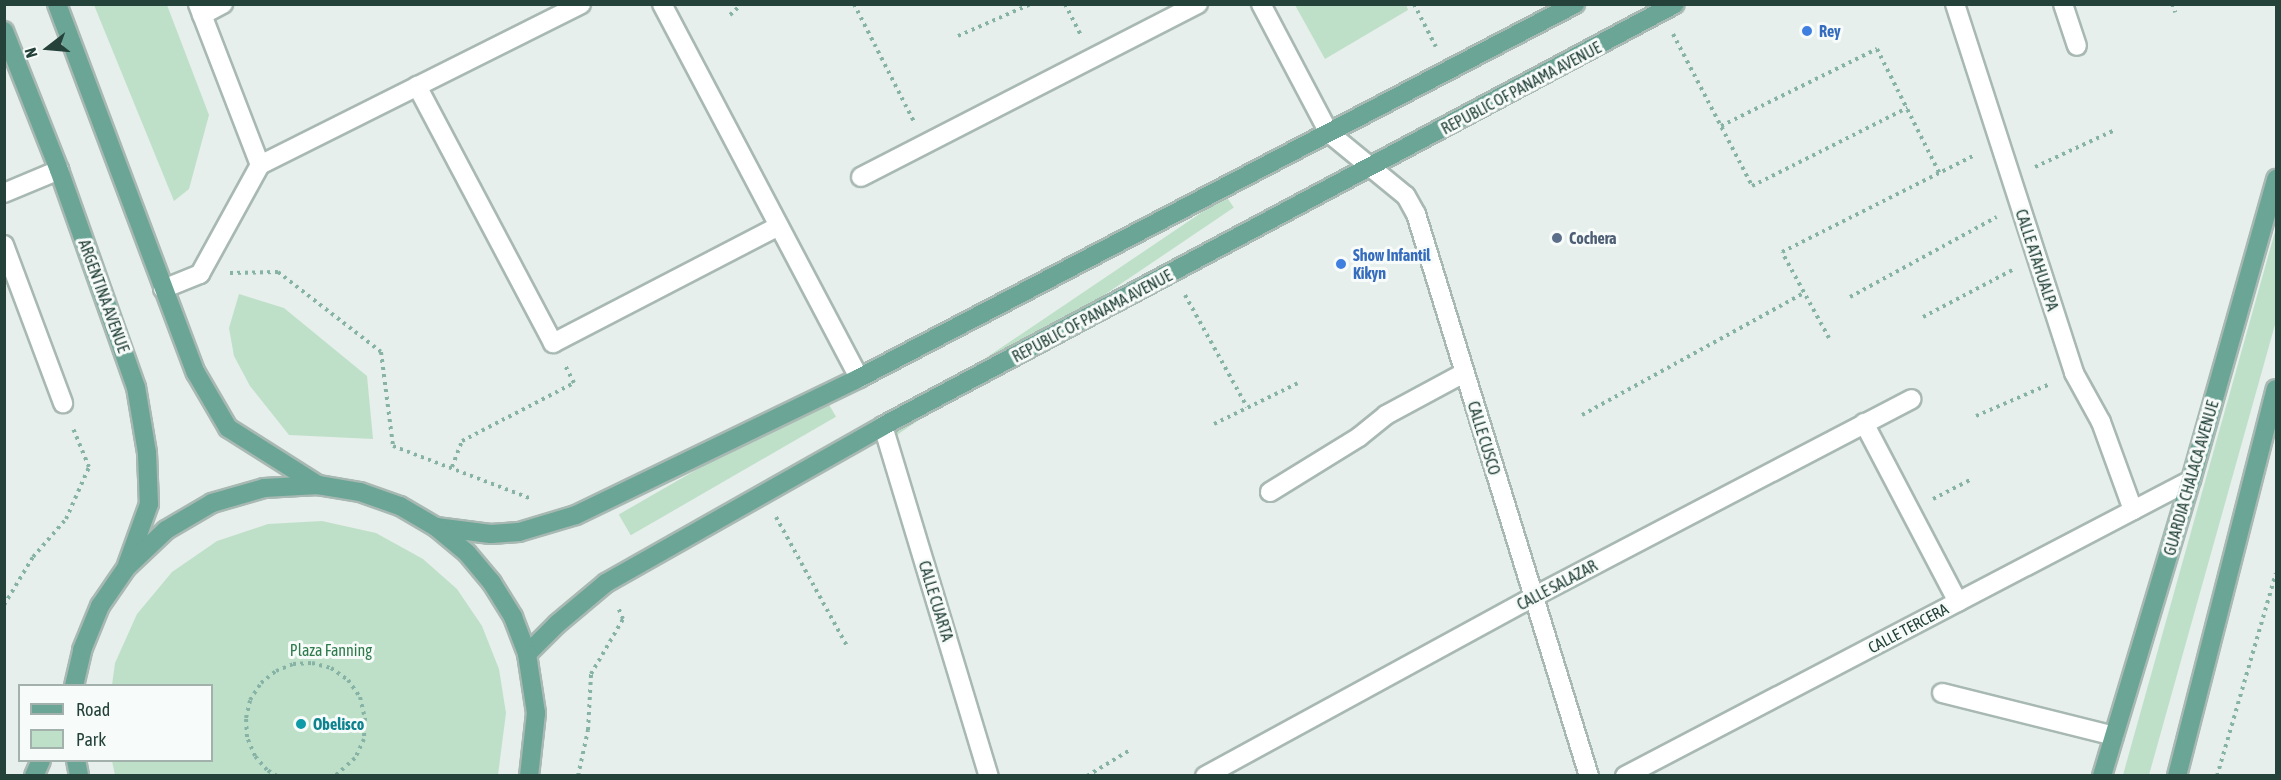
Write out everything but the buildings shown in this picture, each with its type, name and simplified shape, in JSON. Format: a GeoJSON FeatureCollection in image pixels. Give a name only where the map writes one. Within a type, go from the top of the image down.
{"type":"FeatureCollection","features":[{"type":"Feature","properties":{"kind":"main road"},"geometry":{"type":"LineString","coordinates":[[57,4],[196,373],[228,428],[318,486]]}},
{"type":"Feature","properties":{"kind":"main road"},"geometry":{"type":"LineString","coordinates":[[436,527],[490,534],[519,532],[576,516],[859,378],[1575,4]]}},
{"type":"Feature","properties":{"kind":"main road","name":"REPUBLIC OF PANAMA AVENUE"},"geometry":{"type":"LineString","coordinates":[[527,654],[557,624],[606,583],[883,426],[1372,168],[1668,8]]}},
{"type":"Feature","properties":{"kind":"main road","name":"ARGENTINA AVENUE"},"geometry":{"type":"LineString","coordinates":[[4,31],[59,170],[136,387],[147,453],[149,504],[126,568]]}},
{"type":"Feature","properties":{"kind":"main road","name":"GUARDIA CHALACA AVENUE"},"geometry":{"type":"LineString","coordinates":[[2102,776],[2191,480],[2277,179]]}},
{"type":"Feature","properties":{"kind":"main road"},"geometry":{"type":"LineString","coordinates":[[2177,776],[2271,427],[2277,389]]}},
{"type":"Feature","properties":{"kind":"main road"},"geometry":{"type":"LineString","coordinates":[[74,684],[81,650],[100,606],[126,568],[165,530],[212,504],[264,488],[318,486],[360,492],[390,502],[436,527],[467,553],[492,583],[513,617],[527,654],[536,713],[529,776]]}},
{"type":"Feature","properties":{"kind":"main road"},"geometry":{"type":"LineString","coordinates":[[34,776],[40,762]]}},
{"type":"Feature","properties":{"kind":"street"},"geometry":{"type":"LineString","coordinates":[[223,4],[200,10],[260,165]]}},
{"type":"Feature","properties":{"kind":"street"},"geometry":{"type":"LineString","coordinates":[[163,289],[200,274],[260,165],[581,4]]}},
{"type":"Feature","properties":{"kind":"street"},"geometry":{"type":"LineString","coordinates":[[662,4],[859,378]]}},
{"type":"Feature","properties":{"kind":"street"},"geometry":{"type":"LineString","coordinates":[[861,177],[1198,4]]}},
{"type":"Feature","properties":{"kind":"street"},"geometry":{"type":"LineString","coordinates":[[1261,4],[1329,133]]}},
{"type":"Feature","properties":{"kind":"street","name":"CALLE ATAHUALPA"},"geometry":{"type":"LineString","coordinates":[[1954,4],[2074,374],[2101,422],[2133,510]]}},
{"type":"Feature","properties":{"kind":"street"},"geometry":{"type":"LineString","coordinates":[[2063,4],[2077,46]]}},
{"type":"Feature","properties":{"kind":"street"},"geometry":{"type":"LineString","coordinates":[[417,86],[553,344],[779,226]]}},
{"type":"Feature","properties":{"kind":"street","name":"CALLE CUSCO"},"geometry":{"type":"LineString","coordinates":[[1329,133],[1406,196],[1416,214],[1589,776]]}},
{"type":"Feature","properties":{"kind":"street"},"geometry":{"type":"LineString","coordinates":[[4,193],[59,170]]}},
{"type":"Feature","properties":{"kind":"street"},"geometry":{"type":"LineString","coordinates":[[4,245],[63,403]]}},
{"type":"Feature","properties":{"kind":"street"},"geometry":{"type":"LineString","coordinates":[[1270,492],[1359,437],[1386,415],[1464,373]]}},
{"type":"Feature","properties":{"kind":"street","name":"CALLE SALAZAR"},"geometry":{"type":"LineString","coordinates":[[1205,776],[1533,597],[1911,399]]}},
{"type":"Feature","properties":{"kind":"street"},"geometry":{"type":"LineString","coordinates":[[1864,423],[1958,602]]}},
{"type":"Feature","properties":{"kind":"street","name":"CALLE CUARTA"},"geometry":{"type":"LineString","coordinates":[[883,426],[989,776]]}},
{"type":"Feature","properties":{"kind":"street","name":"CALLE TERCERA"},"geometry":{"type":"LineString","coordinates":[[1625,776],[2191,480]]}},
{"type":"Feature","properties":{"kind":"street"},"geometry":{"type":"LineString","coordinates":[[1942,693],[2114,736]]}},
{"type":"Feature","properties":{"kind":"path"},"geometry":{"type":"LineString","coordinates":[[730,15],[742,4]]}},
{"type":"Feature","properties":{"kind":"path"},"geometry":{"type":"LineString","coordinates":[[854,4],[925,144]]}},
{"type":"Feature","properties":{"kind":"path"},"geometry":{"type":"LineString","coordinates":[[958,36],[1031,4]]}},
{"type":"Feature","properties":{"kind":"path"},"geometry":{"type":"LineString","coordinates":[[1065,4],[1093,58]]}},
{"type":"Feature","properties":{"kind":"path"},"geometry":{"type":"LineString","coordinates":[[1414,4],[1449,71]]}},
{"type":"Feature","properties":{"kind":"path"},"geometry":{"type":"LineString","coordinates":[[2172,4],[2175,12]]}},
{"type":"Feature","properties":{"kind":"path"},"geometry":{"type":"LineString","coordinates":[[1668,8],[1721,126],[1752,186],[1907,108]]}},
{"type":"Feature","properties":{"kind":"path"},"geometry":{"type":"LineString","coordinates":[[1721,126],[1877,49],[1940,174]]}},
{"type":"Feature","properties":{"kind":"path"},"geometry":{"type":"LineString","coordinates":[[2011,178],[2113,131]]}},
{"type":"Feature","properties":{"kind":"path"},"geometry":{"type":"LineString","coordinates":[[1829,339],[1782,252],[1940,174],[1998,142]]}},
{"type":"Feature","properties":{"kind":"path"},"geometry":{"type":"LineString","coordinates":[[1850,297],[2019,205]]}},
{"type":"Feature","properties":{"kind":"path"},"geometry":{"type":"LineString","coordinates":[[1923,317],[2036,257]]}},
{"type":"Feature","properties":{"kind":"path"},"geometry":{"type":"LineString","coordinates":[[200,274],[278,272],[381,352],[393,446],[576,516]]}},
{"type":"Feature","properties":{"kind":"path"},"geometry":{"type":"LineString","coordinates":[[1173,273],[1247,408]]}},
{"type":"Feature","properties":{"kind":"path"},"geometry":{"type":"LineString","coordinates":[[1582,415],[1803,293]]}},
{"type":"Feature","properties":{"kind":"path"},"geometry":{"type":"LineString","coordinates":[[452,467],[462,441],[574,383],[553,344]]}},
{"type":"Feature","properties":{"kind":"path"},"geometry":{"type":"LineString","coordinates":[[1976,416],[2074,374]]}},
{"type":"Feature","properties":{"kind":"path"},"geometry":{"type":"LineString","coordinates":[[1214,424],[1298,383]]}},
{"type":"Feature","properties":{"kind":"path"},"geometry":{"type":"LineString","coordinates":[[4,605],[33,557],[66,519],[89,467],[63,403]]}},
{"type":"Feature","properties":{"kind":"path"},"geometry":{"type":"LineString","coordinates":[[1910,510],[1970,480]]}},
{"type":"Feature","properties":{"kind":"path"},"geometry":{"type":"LineString","coordinates":[[764,494],[848,648]]}},
{"type":"Feature","properties":{"kind":"path"},"geometry":{"type":"LineString","coordinates":[[2217,776],[2277,573]]}},
{"type":"Feature","properties":{"kind":"path"},"geometry":{"type":"LineString","coordinates":[[578,776],[588,730],[591,674],[623,618],[606,583]]}},
{"type":"Feature","properties":{"kind":"path"},"geometry":{"type":"LineString","coordinates":[[277,776],[267,770],[255,756],[247,737],[246,718],[250,700],[261,683],[276,671],[293,664],[312,663],[331,669],[348,680],[360,697],[365,718],[364,739],[356,758],[335,776]]}},
{"type":"Feature","properties":{"kind":"path"},"geometry":{"type":"LineString","coordinates":[[1087,776],[1130,750]]}},
{"type":"Feature","properties":{"kind":"green space"},"geometry":{"type":"Polygon","coordinates":[[[1406,4],[1408,10],[1325,59],[1295,5],[1406,4]]]}},
{"type":"Feature","properties":{"kind":"green space"},"geometry":{"type":"Polygon","coordinates":[[[94,5],[167,5],[209,115],[189,189],[174,201],[94,5]]]}},
{"type":"Feature","properties":{"kind":"green space"},"geometry":{"type":"Polygon","coordinates":[[[1226,196],[1234,208],[886,442],[879,430],[1226,196]]]}},
{"type":"Feature","properties":{"kind":"green space"},"geometry":{"type":"Polygon","coordinates":[[[2276,228],[2276,321],[2149,775],[2123,775],[2276,228]]]}},
{"type":"Feature","properties":{"kind":"green space"},"geometry":{"type":"Polygon","coordinates":[[[239,294],[284,308],[367,376],[373,439],[289,435],[250,386],[234,356],[229,328],[239,294]]]}},
{"type":"Feature","properties":{"kind":"green space"},"geometry":{"type":"Polygon","coordinates":[[[824,396],[836,417],[631,535],[619,514],[824,396]]]}},
{"type":"Feature","properties":{"kind":"green space","name":"Plaza Fanning"},"geometry":{"type":"Polygon","coordinates":[[[322,521],[376,533],[423,559],[457,589],[482,626],[499,669],[506,713],[498,775],[115,775],[112,762],[213,762],[213,684],[112,684],[115,663],[137,614],[172,572],[217,541],[268,524],[322,521]]]}},
{"type":"Feature","properties":{"kind":"place","name":"Rey"},"geometry":{"type":"Point","coordinates":[1807,31]}},
{"type":"Feature","properties":{"kind":"place","name":"Cochera"},"geometry":{"type":"Point","coordinates":[1557,238]}},
{"type":"Feature","properties":{"kind":"place","name":"Show Infantil Kikyn"},"geometry":{"type":"Point","coordinates":[1341,264]}},
{"type":"Feature","properties":{"kind":"place","name":"Obelisco"},"geometry":{"type":"Point","coordinates":[301,724]}}]}
